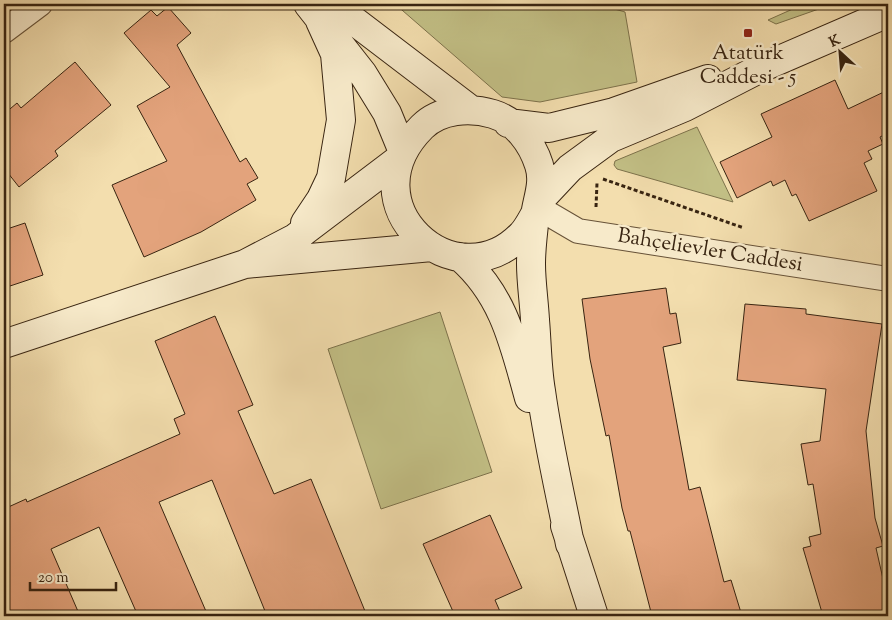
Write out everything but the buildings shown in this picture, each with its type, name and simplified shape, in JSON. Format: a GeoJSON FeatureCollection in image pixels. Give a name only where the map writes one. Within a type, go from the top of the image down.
{"type":"FeatureCollection","features":[{"type":"Feature","properties":{"kind":"main road"},"geometry":{"type":"LineString","coordinates":[[320,10],[471,110]]}},
{"type":"Feature","properties":{"kind":"main road"},"geometry":{"type":"LineString","coordinates":[[320,10],[387,113],[400,156]]}},
{"type":"Feature","properties":{"kind":"main road"},"geometry":{"type":"LineString","coordinates":[[295,238],[321,199],[331,178],[341,120],[335,54],[320,10]]}},
{"type":"Feature","properties":{"kind":"main road"},"geometry":{"type":"LineString","coordinates":[[460,257],[482,256],[503,249],[522,234],[537,207],[570,168],[611,138],[685,107],[761,68],[888,13]]}},
{"type":"Feature","properties":{"kind":"main road"},"geometry":{"type":"LineString","coordinates":[[508,122],[549,128],[614,112],[712,78],[761,68]]}},
{"type":"Feature","properties":{"kind":"main road"},"geometry":{"type":"LineString","coordinates":[[570,544],[540,391],[531,264],[537,207],[542,191],[540,167],[531,144],[516,127],[508,122],[494,115],[471,110],[447,113],[425,124],[408,140],[400,156],[395,182],[397,203],[406,223],[420,240],[432,247],[460,257],[479,273],[509,326],[570,544],[594,616]]}},
{"type":"Feature","properties":{"kind":"main road"},"geometry":{"type":"LineString","coordinates":[[4,344],[245,264],[295,238],[400,156]]}},
{"type":"Feature","properties":{"kind":"main road"},"geometry":{"type":"LineString","coordinates":[[245,264],[432,247]]}},
{"type":"Feature","properties":{"kind":"street"},"geometry":{"type":"LineString","coordinates":[[4,31],[40,4]]}},
{"type":"Feature","properties":{"kind":"street","name":"Bahçelievler Caddesi"},"geometry":{"type":"LineString","coordinates":[[537,207],[578,230],[888,279]]}},
{"type":"Feature","properties":{"kind":"path"},"geometry":{"type":"LineString","coordinates":[[587,155],[598,177],[748,229]]}},
{"type":"Feature","properties":{"kind":"shaded area"},"geometry":{"type":"Polygon","coordinates":[[[395,4],[597,4],[625,12],[637,82],[540,102],[502,97],[395,4]]]}},
{"type":"Feature","properties":{"kind":"shaded area"},"geometry":{"type":"Polygon","coordinates":[[[633,4],[745,4],[689,8],[633,4]]]}},
{"type":"Feature","properties":{"kind":"shaded area"},"geometry":{"type":"Polygon","coordinates":[[[804,4],[833,4],[776,24],[768,20],[804,4]]]}},
{"type":"Feature","properties":{"kind":"shaded area"},"geometry":{"type":"Polygon","coordinates":[[[697,127],[733,202],[617,169],[614,165],[615,161],[697,127]]]}},
{"type":"Feature","properties":{"kind":"shaded area"},"geometry":{"type":"Polygon","coordinates":[[[440,312],[492,472],[381,509],[328,349],[440,312]]]}},
{"type":"Feature","properties":{"kind":"place","name":"Atatürk Caddesi - 5"},"geometry":{"type":"Point","coordinates":[748,33]}}]}
